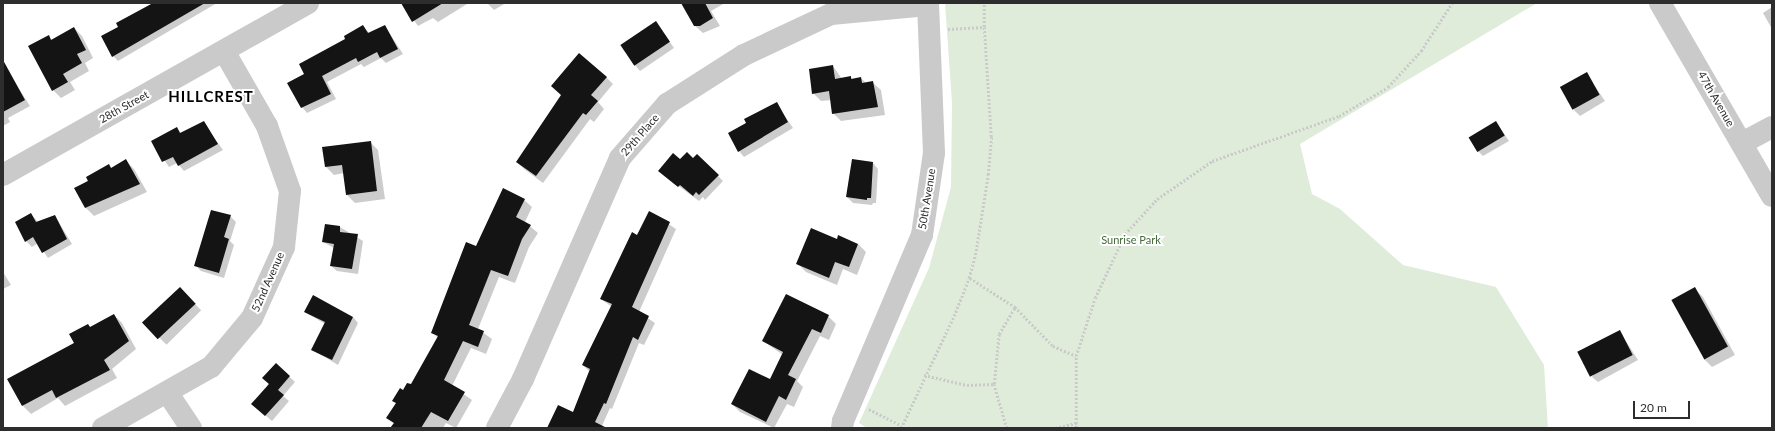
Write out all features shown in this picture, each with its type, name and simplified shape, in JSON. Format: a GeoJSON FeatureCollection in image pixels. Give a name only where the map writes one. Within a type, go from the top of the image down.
{"type":"FeatureCollection","features":[{"type":"Feature","properties":{"kind":"street","name":"28th Street"},"geometry":{"type":"LineString","coordinates":[[3,175],[308,3]]}},
{"type":"Feature","properties":{"kind":"street","name":"47th Avenue"},"geometry":{"type":"LineString","coordinates":[[1660,3],[1772,196]]}},
{"type":"Feature","properties":{"kind":"street","name":"50th Avenue"},"geometry":{"type":"LineString","coordinates":[[842,428],[852,400],[922,235],[934,153],[928,4]]}},
{"type":"Feature","properties":{"kind":"street","name":"29th Place"},"geometry":{"type":"LineString","coordinates":[[497,428],[523,379],[620,158],[667,104],[744,55],[831,14],[928,4]]}},
{"type":"Feature","properties":{"kind":"street","name":"52nd Avenue"},"geometry":{"type":"LineString","coordinates":[[103,428],[211,367],[252,318],[284,247],[290,191],[267,126],[224,51]]}},
{"type":"Feature","properties":{"kind":"street"},"geometry":{"type":"LineString","coordinates":[[1742,143],[1772,127]]}},
{"type":"Feature","properties":{"kind":"street"},"geometry":{"type":"LineString","coordinates":[[167,392],[191,428]]}},
{"type":"Feature","properties":{"kind":"path"},"geometry":{"type":"LineString","coordinates":[[852,400],[901,427],[970,278],[988,175],[991,137],[984,27],[984,3]]}},
{"type":"Feature","properties":{"kind":"path"},"geometry":{"type":"LineString","coordinates":[[1076,428],[1076,356],[1095,298],[1125,234],[1157,199],[1212,161],[1339,116],[1388,87],[1421,51],[1452,3]]}},
{"type":"Feature","properties":{"kind":"path"},"geometry":{"type":"LineString","coordinates":[[929,29],[984,27]]}},
{"type":"Feature","properties":{"kind":"path"},"geometry":{"type":"LineString","coordinates":[[970,278],[1015,308],[1053,346],[1076,356]]}},
{"type":"Feature","properties":{"kind":"path"},"geometry":{"type":"LineString","coordinates":[[1007,428],[994,384],[999,334],[1015,308]]}},
{"type":"Feature","properties":{"kind":"path"},"geometry":{"type":"LineString","coordinates":[[924,375],[967,385],[994,384]]}},
{"type":"Feature","properties":{"kind":"path"},"geometry":{"type":"LineString","coordinates":[[1055,428],[1076,422]]}},
{"type":"Feature","properties":{"kind":"green space","name":"Sunrise Park"},"geometry":{"type":"Polygon","coordinates":[[[945,3],[1537,3],[1300,144],[1312,194],[1340,209],[1403,265],[1496,287],[1544,365],[1548,428],[867,428],[859,423],[929,268],[951,187],[952,103],[945,3]]]}},
{"type":"Feature","properties":{"kind":"building"},"geometry":{"type":"Polygon","coordinates":[[[153,3],[205,3],[112,57],[101,36],[118,27],[116,23],[153,3]]]}},
{"type":"Feature","properties":{"kind":"building"},"geometry":{"type":"Polygon","coordinates":[[[401,3],[443,3],[412,22],[401,3]]]}},
{"type":"Feature","properties":{"kind":"building"},"geometry":{"type":"Polygon","coordinates":[[[681,3],[705,3],[713,18],[700,26],[694,26],[681,3]]]}},
{"type":"Feature","properties":{"kind":"building"},"geometry":{"type":"Polygon","coordinates":[[[656,21],[670,42],[634,66],[620,45],[656,21]]]}},
{"type":"Feature","properties":{"kind":"building"},"geometry":{"type":"Polygon","coordinates":[[[363,25],[368,33],[385,25],[398,49],[380,58],[377,52],[358,62],[356,58],[322,76],[331,94],[301,108],[287,83],[304,74],[299,64],[345,39],[344,36],[363,25]]]}},
{"type":"Feature","properties":{"kind":"building"},"geometry":{"type":"Polygon","coordinates":[[[74,27],[86,50],[77,54],[82,63],[63,74],[68,82],[52,91],[28,46],[49,35],[51,40],[74,27]]]}},
{"type":"Feature","properties":{"kind":"building"},"geometry":{"type":"Polygon","coordinates":[[[579,53],[607,77],[591,95],[598,101],[586,115],[583,113],[536,176],[516,162],[561,95],[551,86],[579,53]]]}},
{"type":"Feature","properties":{"kind":"building"},"geometry":{"type":"Polygon","coordinates":[[[3,60],[25,100],[3,112],[3,60]]]}},
{"type":"Feature","properties":{"kind":"building"},"geometry":{"type":"Polygon","coordinates":[[[833,65],[835,79],[851,76],[851,79],[861,77],[862,83],[873,81],[878,107],[832,114],[829,91],[812,94],[809,69],[833,65]]]}},
{"type":"Feature","properties":{"kind":"building"},"geometry":{"type":"Polygon","coordinates":[[[1587,72],[1600,95],[1572,110],[1560,87],[1587,72]]]}},
{"type":"Feature","properties":{"kind":"building"},"geometry":{"type":"Polygon","coordinates":[[[777,102],[788,122],[738,152],[728,133],[746,123],[744,119],[777,102]]]}},
{"type":"Feature","properties":{"kind":"building"},"geometry":{"type":"Polygon","coordinates":[[[204,121],[218,144],[178,166],[173,157],[162,162],[151,141],[177,127],[180,133],[204,121]]]}},
{"type":"Feature","properties":{"kind":"building"},"geometry":{"type":"Polygon","coordinates":[[[1496,121],[1505,136],[1477,152],[1469,137],[1496,121]]]}},
{"type":"Feature","properties":{"kind":"building"},"geometry":{"type":"Polygon","coordinates":[[[371,141],[377,191],[346,195],[342,165],[325,167],[322,147],[371,141]]]}},
{"type":"Feature","properties":{"kind":"building"},"geometry":{"type":"Polygon","coordinates":[[[687,152],[693,158],[697,154],[719,175],[699,195],[696,192],[693,196],[680,185],[678,187],[658,171],[673,153],[680,159],[687,152]]]}},
{"type":"Feature","properties":{"kind":"building"},"geometry":{"type":"Polygon","coordinates":[[[126,159],[140,184],[85,208],[74,188],[88,181],[86,177],[109,164],[111,168],[126,159]]]}},
{"type":"Feature","properties":{"kind":"building"},"geometry":{"type":"Polygon","coordinates":[[[852,159],[873,162],[871,198],[867,198],[867,200],[846,197],[852,159]]]}},
{"type":"Feature","properties":{"kind":"building"},"geometry":{"type":"Polygon","coordinates":[[[503,188],[525,199],[516,217],[531,225],[522,239],[508,276],[491,270],[469,325],[484,331],[478,347],[463,341],[444,380],[465,392],[448,421],[431,412],[421,428],[390,428],[394,423],[386,418],[396,403],[392,401],[400,388],[403,390],[407,383],[411,384],[438,336],[431,333],[466,242],[476,246],[503,188]]]}},
{"type":"Feature","properties":{"kind":"building"},"geometry":{"type":"Polygon","coordinates":[[[211,210],[231,215],[224,237],[229,239],[219,273],[194,266],[211,210]]]}},
{"type":"Feature","properties":{"kind":"building"},"geometry":{"type":"Polygon","coordinates":[[[649,211],[670,222],[632,307],[649,316],[638,340],[633,337],[606,404],[604,403],[595,422],[607,428],[547,428],[558,405],[573,412],[590,369],[582,365],[612,304],[600,299],[632,232],[637,235],[649,211]]]}},
{"type":"Feature","properties":{"kind":"building"},"geometry":{"type":"Polygon","coordinates":[[[31,213],[36,222],[55,215],[67,239],[42,253],[33,237],[25,242],[15,222],[31,213]]]}},
{"type":"Feature","properties":{"kind":"building"},"geometry":{"type":"Polygon","coordinates":[[[325,224],[340,226],[340,232],[358,234],[352,269],[330,266],[334,244],[322,242],[325,224]]]}},
{"type":"Feature","properties":{"kind":"building"},"geometry":{"type":"Polygon","coordinates":[[[811,228],[837,239],[838,235],[858,244],[849,267],[835,262],[829,278],[796,264],[811,228]]]}},
{"type":"Feature","properties":{"kind":"building"},"geometry":{"type":"Polygon","coordinates":[[[180,287],[196,304],[158,339],[142,322],[180,287]]]}},
{"type":"Feature","properties":{"kind":"building"},"geometry":{"type":"Polygon","coordinates":[[[1695,287],[1728,346],[1704,360],[1671,300],[1695,287]]]}},
{"type":"Feature","properties":{"kind":"building"},"geometry":{"type":"Polygon","coordinates":[[[786,294],[829,315],[821,333],[812,329],[788,375],[796,379],[786,400],[779,396],[766,422],[731,404],[749,369],[770,379],[783,352],[762,341],[786,294]]]}},
{"type":"Feature","properties":{"kind":"building"},"geometry":{"type":"Polygon","coordinates":[[[313,295],[353,317],[332,360],[311,350],[325,322],[304,312],[313,295]]]}},
{"type":"Feature","properties":{"kind":"building"},"geometry":{"type":"Polygon","coordinates":[[[114,314],[129,341],[104,360],[110,370],[56,398],[52,390],[22,406],[7,379],[74,343],[69,334],[88,324],[90,327],[114,314]]]}},
{"type":"Feature","properties":{"kind":"building"},"geometry":{"type":"Polygon","coordinates":[[[1620,330],[1633,355],[1590,377],[1577,352],[1620,330]]]}},
{"type":"Feature","properties":{"kind":"building"},"geometry":{"type":"Polygon","coordinates":[[[276,363],[290,376],[278,390],[284,395],[265,416],[251,404],[269,384],[262,378],[276,363]]]}},
{"type":"Feature","properties":{"kind":"district","name":"HILLCREST"},"geometry":{"type":"Point","coordinates":[211,97]}}]}
